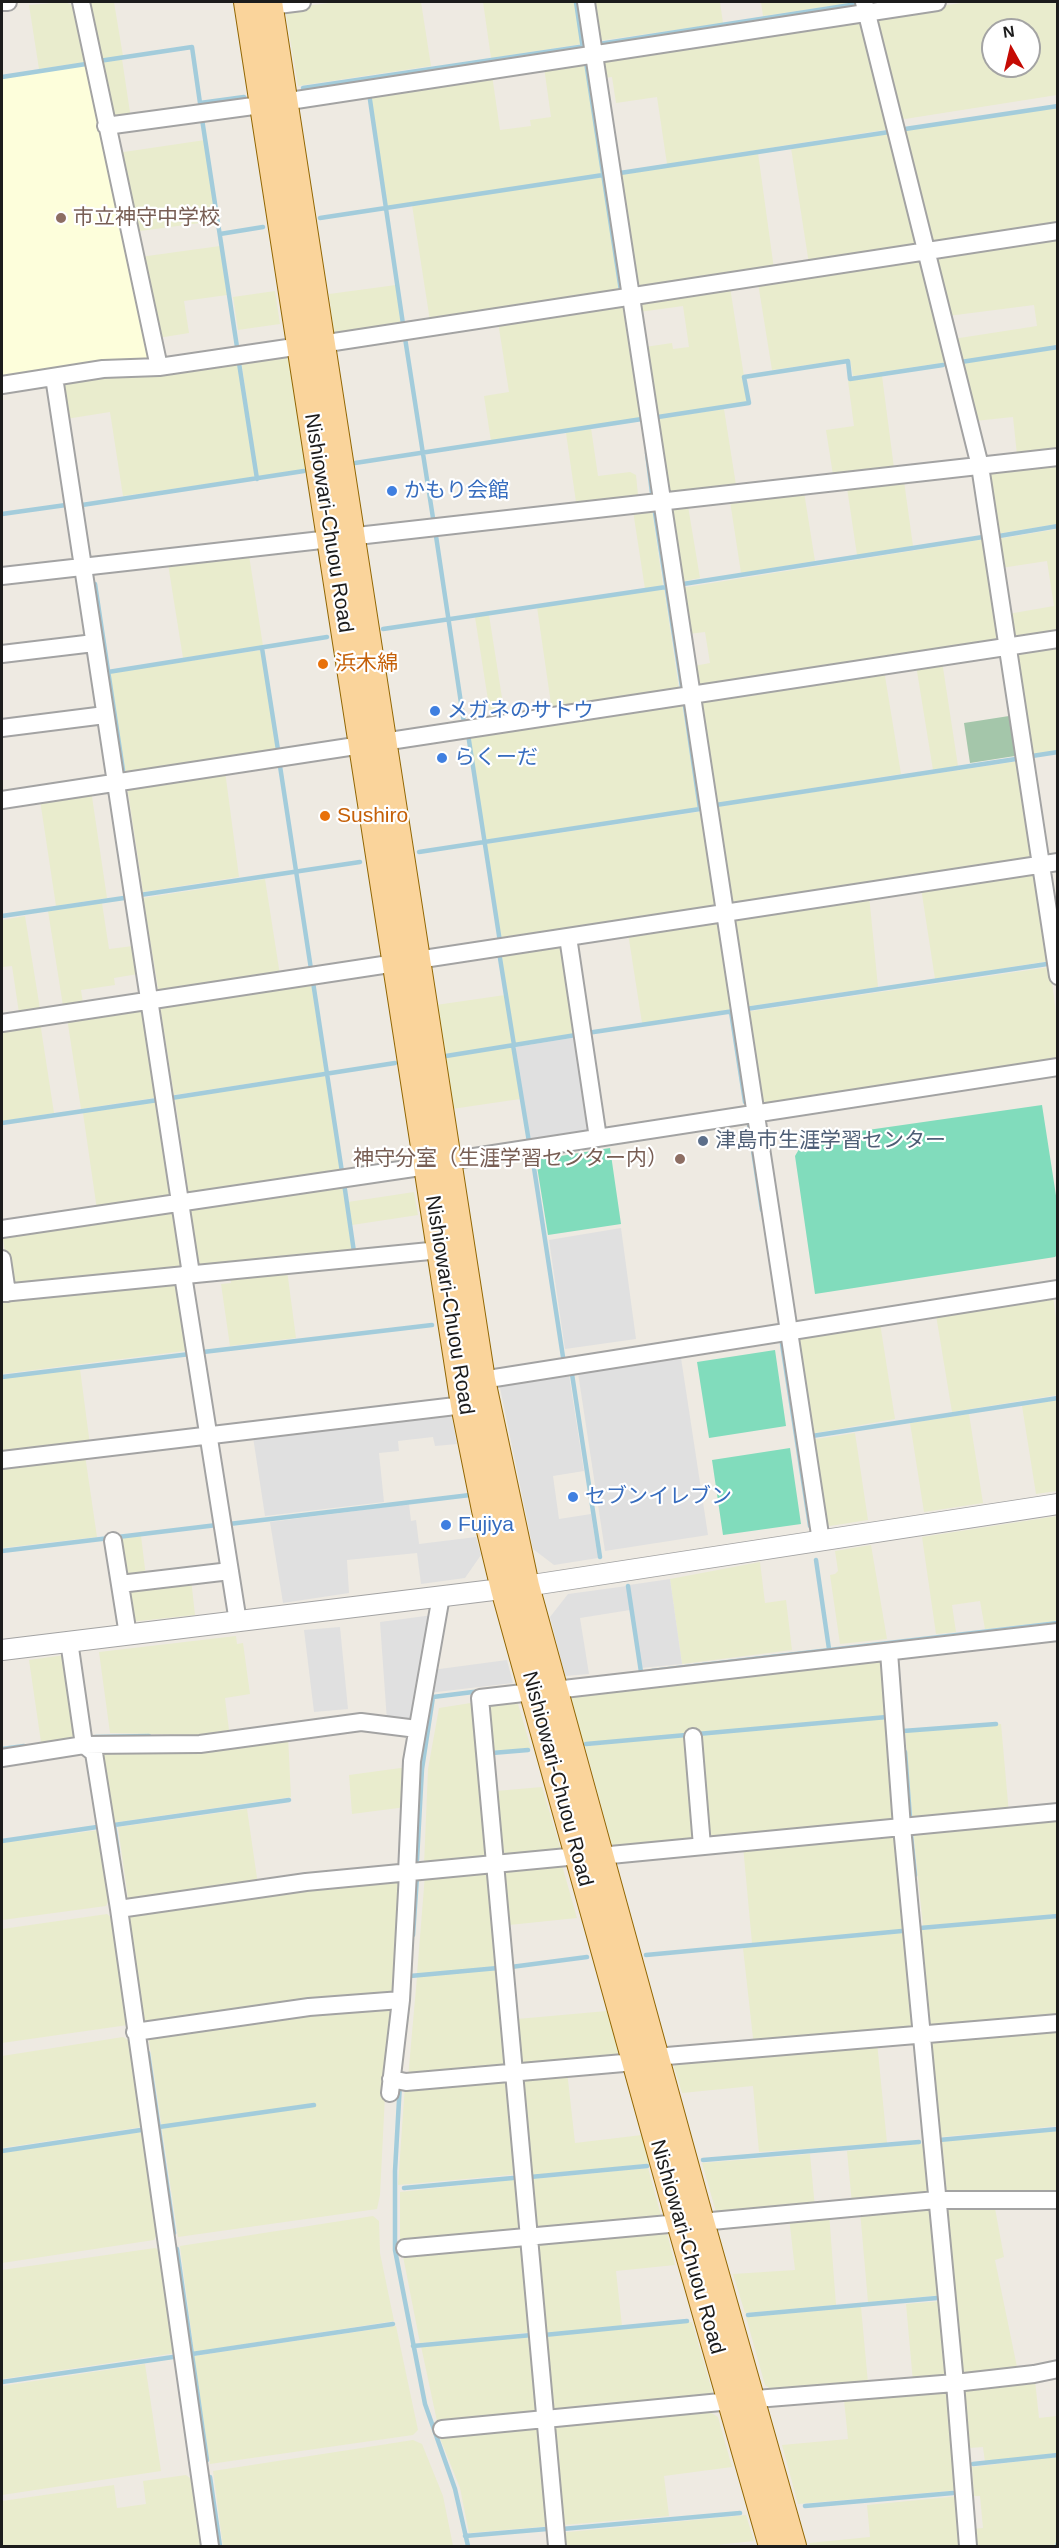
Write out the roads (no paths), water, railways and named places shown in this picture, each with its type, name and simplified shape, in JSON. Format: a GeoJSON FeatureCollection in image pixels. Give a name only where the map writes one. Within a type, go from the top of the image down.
{"type":"FeatureCollection","features":[{"type":"Feature","properties":{"kind":"main road","name":"Nishiowari-Chuou Road"},"geometry":{"type":"LineString","coordinates":[[262,3],[273,104],[438,1164],[482,1380],[515,1587]]}},
{"type":"Feature","properties":{"kind":"main road","name":"Nishiowari-Chuou Road"},"geometry":{"type":"LineString","coordinates":[[438,1164],[440,1250],[464,1405],[485,1510],[515,1587],[741,2401],[793,2547]]}},
{"type":"Feature","properties":{"kind":"main road","name":"Nishiowari-Chuou Road"},"geometry":{"type":"LineString","coordinates":[[741,2401],[772,2547]]}},
{"type":"Feature","properties":{"kind":"street"},"geometry":{"type":"LineString","coordinates":[[2,2],[8,2]]}},
{"type":"Feature","properties":{"kind":"street"},"geometry":{"type":"LineString","coordinates":[[81,2],[159,367]]}},
{"type":"Feature","properties":{"kind":"street"},"geometry":{"type":"LineString","coordinates":[[262,3],[302,2]]}},
{"type":"Feature","properties":{"kind":"street"},"geometry":{"type":"LineString","coordinates":[[586,2],[821,1541]]}},
{"type":"Feature","properties":{"kind":"street"},"geometry":{"type":"LineString","coordinates":[[106,126],[273,104],[594,54],[865,7],[938,2]]}},
{"type":"Feature","properties":{"kind":"street"},"geometry":{"type":"LineString","coordinates":[[865,7],[980,466],[1058,976]]}},
{"type":"Feature","properties":{"kind":"street"},"geometry":{"type":"LineString","coordinates":[[2,385],[103,369],[159,367],[311,345],[1058,231]]}},
{"type":"Feature","properties":{"kind":"street"},"geometry":{"type":"LineString","coordinates":[[54,377],[180,1202],[187,1275],[209,1436],[238,1622]]}},
{"type":"Feature","properties":{"kind":"street"},"geometry":{"type":"LineString","coordinates":[[2,576],[1058,457]]}},
{"type":"Feature","properties":{"kind":"street"},"geometry":{"type":"LineString","coordinates":[[2,800],[1058,639]]}},
{"type":"Feature","properties":{"kind":"street"},"geometry":{"type":"LineString","coordinates":[[2,654],[94,643]]}},
{"type":"Feature","properties":{"kind":"street"},"geometry":{"type":"LineString","coordinates":[[2,728],[105,716]]}},
{"type":"Feature","properties":{"kind":"street"},"geometry":{"type":"LineString","coordinates":[[2,1023],[1058,862]]}},
{"type":"Feature","properties":{"kind":"street"},"geometry":{"type":"LineString","coordinates":[[567,937],[597,1138]]}},
{"type":"Feature","properties":{"kind":"street"},"geometry":{"type":"LineString","coordinates":[[2,1229],[438,1164],[1058,1067]]}},
{"type":"Feature","properties":{"kind":"street"},"geometry":{"type":"LineString","coordinates":[[2,1259],[4,1293],[440,1250]]}},
{"type":"Feature","properties":{"kind":"street"},"geometry":{"type":"LineString","coordinates":[[482,1380],[789,1330],[1058,1290]]}},
{"type":"Feature","properties":{"kind":"street"},"geometry":{"type":"LineString","coordinates":[[2,1460],[464,1405]]}},
{"type":"Feature","properties":{"kind":"street"},"geometry":{"type":"LineString","coordinates":[[2,1650],[515,1587],[1058,1504]]}},
{"type":"Feature","properties":{"kind":"street"},"geometry":{"type":"LineString","coordinates":[[113,1541],[128,1635]]}},
{"type":"Feature","properties":{"kind":"street"},"geometry":{"type":"LineString","coordinates":[[120,1584],[230,1571]]}},
{"type":"Feature","properties":{"kind":"street"},"geometry":{"type":"LineString","coordinates":[[441,1596],[412,1761],[408,1873],[395,2083],[1058,2023]]}},
{"type":"Feature","properties":{"kind":"street"},"geometry":{"type":"LineString","coordinates":[[557,2547],[480,1698],[1058,1632]]}},
{"type":"Feature","properties":{"kind":"street"},"geometry":{"type":"LineString","coordinates":[[69,1641],[84,1745],[94,1754],[210,2547]]}},
{"type":"Feature","properties":{"kind":"street"},"geometry":{"type":"LineString","coordinates":[[889,1652],[920,2036],[955,2383],[968,2547]]}},
{"type":"Feature","properties":{"kind":"street"},"geometry":{"type":"LineString","coordinates":[[2,1758],[84,1745],[200,1744],[361,1722],[417,1729]]}},
{"type":"Feature","properties":{"kind":"street"},"geometry":{"type":"LineString","coordinates":[[693,1737],[702,1846]]}},
{"type":"Feature","properties":{"kind":"street"},"geometry":{"type":"LineString","coordinates":[[118,1909],[306,1882],[1058,1812]]}},
{"type":"Feature","properties":{"kind":"street"},"geometry":{"type":"LineString","coordinates":[[135,2032],[309,2007],[400,2000]]}},
{"type":"Feature","properties":{"kind":"street"},"geometry":{"type":"LineString","coordinates":[[405,2248],[936,2200],[1058,2200]]}},
{"type":"Feature","properties":{"kind":"street"},"geometry":{"type":"LineString","coordinates":[[442,2429],[955,2383],[1058,2369]]}},
{"type":"Feature","properties":{"kind":"waterway"},"geometry":{"type":"LineString","coordinates":[[576,2],[583,49]]}},
{"type":"Feature","properties":{"kind":"waterway"},"geometry":{"type":"LineString","coordinates":[[599,44],[857,4]]}},
{"type":"Feature","properties":{"kind":"waterway"},"geometry":{"type":"LineString","coordinates":[[303,88],[586,46]]}},
{"type":"Feature","properties":{"kind":"waterway"},"geometry":{"type":"LineString","coordinates":[[99,61],[192,47],[200,103],[244,97]]}},
{"type":"Feature","properties":{"kind":"waterway"},"geometry":{"type":"LineString","coordinates":[[586,62],[621,291]]}},
{"type":"Feature","properties":{"kind":"waterway"},"geometry":{"type":"LineString","coordinates":[[2,77],[86,64]]}},
{"type":"Feature","properties":{"kind":"waterway"},"geometry":{"type":"LineString","coordinates":[[369,93],[403,324]]}},
{"type":"Feature","properties":{"kind":"waterway"},"geometry":{"type":"LineString","coordinates":[[905,129],[1058,106]]}},
{"type":"Feature","properties":{"kind":"waterway"},"geometry":{"type":"LineString","coordinates":[[202,119],[237,347]]}},
{"type":"Feature","properties":{"kind":"waterway"},"geometry":{"type":"LineString","coordinates":[[620,173],[889,132]]}},
{"type":"Feature","properties":{"kind":"waterway"},"geometry":{"type":"LineString","coordinates":[[320,218],[603,175]]}},
{"type":"Feature","properties":{"kind":"waterway"},"geometry":{"type":"LineString","coordinates":[[220,234],[263,227]]}},
{"type":"Feature","properties":{"kind":"waterway"},"geometry":{"type":"LineString","coordinates":[[405,338],[433,518]]}},
{"type":"Feature","properties":{"kind":"waterway"},"geometry":{"type":"LineString","coordinates":[[961,362],[1058,347]]}},
{"type":"Feature","properties":{"kind":"waterway"},"geometry":{"type":"LineString","coordinates":[[658,417],[749,403],[744,377],[848,361],[850,379],[943,365]]}},
{"type":"Feature","properties":{"kind":"waterway"},"geometry":{"type":"LineString","coordinates":[[239,363],[257,479]]}},
{"type":"Feature","properties":{"kind":"waterway"},"geometry":{"type":"LineString","coordinates":[[355,463],[642,419]]}},
{"type":"Feature","properties":{"kind":"waterway"},"geometry":{"type":"LineString","coordinates":[[647,453],[652,493]]}},
{"type":"Feature","properties":{"kind":"waterway"},"geometry":{"type":"LineString","coordinates":[[82,509],[82,505],[304,471]]}},
{"type":"Feature","properties":{"kind":"waterway"},"geometry":{"type":"LineString","coordinates":[[2,514],[66,505]]}},
{"type":"Feature","properties":{"kind":"waterway"},"geometry":{"type":"LineString","coordinates":[[655,513],[682,687]]}},
{"type":"Feature","properties":{"kind":"waterway"},"geometry":{"type":"LineString","coordinates":[[999,536],[1058,526]]}},
{"type":"Feature","properties":{"kind":"waterway"},"geometry":{"type":"LineString","coordinates":[[436,536],[464,723]]}},
{"type":"Feature","properties":{"kind":"waterway"},"geometry":{"type":"LineString","coordinates":[[683,584],[983,537]]}},
{"type":"Feature","properties":{"kind":"waterway"},"geometry":{"type":"LineString","coordinates":[[95,584],[123,770]]}},
{"type":"Feature","properties":{"kind":"waterway"},"geometry":{"type":"LineString","coordinates":[[383,629],[666,587]]}},
{"type":"Feature","properties":{"kind":"waterway"},"geometry":{"type":"LineString","coordinates":[[108,672],[327,637]]}},
{"type":"Feature","properties":{"kind":"waterway"},"geometry":{"type":"LineString","coordinates":[[262,648],[278,750]]}},
{"type":"Feature","properties":{"kind":"waterway"},"geometry":{"type":"LineString","coordinates":[[419,852],[700,809],[685,706]]}},
{"type":"Feature","properties":{"kind":"waterway"},"geometry":{"type":"LineString","coordinates":[[468,734],[500,942]]}},
{"type":"Feature","properties":{"kind":"waterway"},"geometry":{"type":"LineString","coordinates":[[1032,756],[1058,752]]}},
{"type":"Feature","properties":{"kind":"waterway"},"geometry":{"type":"LineString","coordinates":[[716,805],[1016,759]]}},
{"type":"Feature","properties":{"kind":"waterway"},"geometry":{"type":"LineString","coordinates":[[280,766],[311,969]]}},
{"type":"Feature","properties":{"kind":"waterway"},"geometry":{"type":"LineString","coordinates":[[140,895],[360,862]]}},
{"type":"Feature","properties":{"kind":"waterway"},"geometry":{"type":"LineString","coordinates":[[2,916],[124,898]]}},
{"type":"Feature","properties":{"kind":"waterway"},"geometry":{"type":"LineString","coordinates":[[499,952],[514,1045]]}},
{"type":"Feature","properties":{"kind":"waterway"},"geometry":{"type":"LineString","coordinates":[[746,1009],[1047,964]]}},
{"type":"Feature","properties":{"kind":"waterway"},"geometry":{"type":"LineString","coordinates":[[313,982],[342,1172]]}},
{"type":"Feature","properties":{"kind":"waterway"},"geometry":{"type":"LineString","coordinates":[[587,1033],[734,1011]]}},
{"type":"Feature","properties":{"kind":"waterway"},"geometry":{"type":"LineString","coordinates":[[731,1012],[745,1102]]}},
{"type":"Feature","properties":{"kind":"waterway"},"geometry":{"type":"LineString","coordinates":[[446,1056],[576,1035]]}},
{"type":"Feature","properties":{"kind":"waterway"},"geometry":{"type":"LineString","coordinates":[[513,1045],[529,1142]]}},
{"type":"Feature","properties":{"kind":"waterway"},"geometry":{"type":"LineString","coordinates":[[171,1098],[395,1063]]}},
{"type":"Feature","properties":{"kind":"waterway"},"geometry":{"type":"LineString","coordinates":[[2,1123],[158,1100]]}},
{"type":"Feature","properties":{"kind":"waterway"},"geometry":{"type":"LineString","coordinates":[[749,1124],[762,1210]]}},
{"type":"Feature","properties":{"kind":"waterway"},"geometry":{"type":"LineString","coordinates":[[532,1155],[563,1357]]}},
{"type":"Feature","properties":{"kind":"waterway"},"geometry":{"type":"LineString","coordinates":[[344,1183],[354,1252],[351,1252]]}},
{"type":"Feature","properties":{"kind":"waterway"},"geometry":{"type":"LineString","coordinates":[[203,1352],[432,1325]]}},
{"type":"Feature","properties":{"kind":"waterway"},"geometry":{"type":"LineString","coordinates":[[782,1344],[810,1526]]}},
{"type":"Feature","properties":{"kind":"waterway"},"geometry":{"type":"LineString","coordinates":[[2,1377],[190,1354]]}},
{"type":"Feature","properties":{"kind":"waterway"},"geometry":{"type":"LineString","coordinates":[[572,1374],[600,1557]]}},
{"type":"Feature","properties":{"kind":"waterway"},"geometry":{"type":"LineString","coordinates":[[812,1436],[1058,1398]]}},
{"type":"Feature","properties":{"kind":"waterway"},"geometry":{"type":"LineString","coordinates":[[229,1524],[470,1495]]}},
{"type":"Feature","properties":{"kind":"waterway"},"geometry":{"type":"LineString","coordinates":[[2,1551],[217,1525]]}},
{"type":"Feature","properties":{"kind":"waterway"},"geometry":{"type":"LineString","coordinates":[[816,1560],[829,1649]]}},
{"type":"Feature","properties":{"kind":"waterway"},"geometry":{"type":"LineString","coordinates":[[628,1586],[641,1672]]}},
{"type":"Feature","properties":{"kind":"waterway"},"geometry":{"type":"LineString","coordinates":[[652,1671],[1058,1623]]}},
{"type":"Feature","properties":{"kind":"waterway"},"geometry":{"type":"LineString","coordinates":[[417,1860],[422,1769],[433,1697],[481,1691]]}},
{"type":"Feature","properties":{"kind":"waterway"},"geometry":{"type":"LineString","coordinates":[[586,1744],[887,1717]]}},
{"type":"Feature","properties":{"kind":"waterway"},"geometry":{"type":"LineString","coordinates":[[903,1731],[996,1724]]}},
{"type":"Feature","properties":{"kind":"waterway"},"geometry":{"type":"LineString","coordinates":[[95,1737],[149,1736]]}},
{"type":"Feature","properties":{"kind":"waterway"},"geometry":{"type":"LineString","coordinates":[[2,1749],[24,1746]]}},
{"type":"Feature","properties":{"kind":"waterway"},"geometry":{"type":"LineString","coordinates":[[492,1756],[492,1753],[528,1750]]}},
{"type":"Feature","properties":{"kind":"waterway"},"geometry":{"type":"LineString","coordinates":[[905,1752],[910,1817]]}},
{"type":"Feature","properties":{"kind":"waterway"},"geometry":{"type":"LineString","coordinates":[[118,1852],[114,1825],[289,1800]]}},
{"type":"Feature","properties":{"kind":"waterway"},"geometry":{"type":"LineString","coordinates":[[2,1841],[97,1827]]}},
{"type":"Feature","properties":{"kind":"waterway"},"geometry":{"type":"LineString","coordinates":[[911,1835],[915,1875]]}},
{"type":"Feature","properties":{"kind":"waterway"},"geometry":{"type":"LineString","coordinates":[[413,1935],[417,1877]]}},
{"type":"Feature","properties":{"kind":"waterway"},"geometry":{"type":"LineString","coordinates":[[920,1928],[1058,1916]]}},
{"type":"Feature","properties":{"kind":"waterway"},"geometry":{"type":"LineString","coordinates":[[646,1955],[902,1931]]}},
{"type":"Feature","properties":{"kind":"waterway"},"geometry":{"type":"LineString","coordinates":[[511,1967],[587,1957]]}},
{"type":"Feature","properties":{"kind":"waterway"},"geometry":{"type":"LineString","coordinates":[[410,1976],[498,1968]]}},
{"type":"Feature","properties":{"kind":"waterway"},"geometry":{"type":"LineString","coordinates":[[148,2053],[174,2233]]}},
{"type":"Feature","properties":{"kind":"waterway"},"geometry":{"type":"LineString","coordinates":[[400,2083],[395,2171],[395,2250],[425,2404],[455,2489],[468,2546]]}},
{"type":"Feature","properties":{"kind":"waterway"},"geometry":{"type":"LineString","coordinates":[[159,2127],[314,2105]]}},
{"type":"Feature","properties":{"kind":"waterway"},"geometry":{"type":"LineString","coordinates":[[939,2140],[1058,2129]]}},
{"type":"Feature","properties":{"kind":"waterway"},"geometry":{"type":"LineString","coordinates":[[2,2151],[141,2130]]}},
{"type":"Feature","properties":{"kind":"waterway"},"geometry":{"type":"LineString","coordinates":[[703,2160],[919,2142]]}},
{"type":"Feature","properties":{"kind":"waterway"},"geometry":{"type":"LineString","coordinates":[[530,2177],[647,2166]]}},
{"type":"Feature","properties":{"kind":"waterway"},"geometry":{"type":"LineString","coordinates":[[404,2188],[513,2178]]}},
{"type":"Feature","properties":{"kind":"waterway"},"geometry":{"type":"LineString","coordinates":[[177,2249],[207,2460]]}},
{"type":"Feature","properties":{"kind":"waterway"},"geometry":{"type":"LineString","coordinates":[[748,2315],[937,2298]]}},
{"type":"Feature","properties":{"kind":"waterway"},"geometry":{"type":"LineString","coordinates":[[544,2335],[687,2321]]}},
{"type":"Feature","properties":{"kind":"waterway"},"geometry":{"type":"LineString","coordinates":[[192,2354],[393,2324]]}},
{"type":"Feature","properties":{"kind":"waterway"},"geometry":{"type":"LineString","coordinates":[[413,2346],[532,2335]]}},
{"type":"Feature","properties":{"kind":"waterway"},"geometry":{"type":"LineString","coordinates":[[2,2382],[173,2357]]}},
{"type":"Feature","properties":{"kind":"waterway"},"geometry":{"type":"LineString","coordinates":[[973,2464],[1058,2455]]}},
{"type":"Feature","properties":{"kind":"waterway"},"geometry":{"type":"LineString","coordinates":[[210,2477],[220,2546]]}},
{"type":"Feature","properties":{"kind":"waterway"},"geometry":{"type":"LineString","coordinates":[[805,2506],[953,2493]]}},
{"type":"Feature","properties":{"kind":"waterway"},"geometry":{"type":"LineString","coordinates":[[562,2526],[562,2529],[740,2513]]}},
{"type":"Feature","properties":{"kind":"waterway"},"geometry":{"type":"LineString","coordinates":[[465,2536],[547,2529]]}},
{"type":"Feature","properties":{"kind":"place","name":"市立神守中学校"},"geometry":{"type":"Point","coordinates":[61,218]}},
{"type":"Feature","properties":{"kind":"place","name":"かもり会館"},"geometry":{"type":"Point","coordinates":[392,491]}},
{"type":"Feature","properties":{"kind":"place","name":"浜木綿"},"geometry":{"type":"Point","coordinates":[323,664]}},
{"type":"Feature","properties":{"kind":"place","name":"メガネのサトウ"},"geometry":{"type":"Point","coordinates":[435,711]}},
{"type":"Feature","properties":{"kind":"place","name":"らくーだ"},"geometry":{"type":"Point","coordinates":[442,758]}},
{"type":"Feature","properties":{"kind":"place","name":"Sushiro"},"geometry":{"type":"Point","coordinates":[325,816]}},
{"type":"Feature","properties":{"kind":"place","name":"津島市生涯学習センター"},"geometry":{"type":"Point","coordinates":[703,1141]}},
{"type":"Feature","properties":{"kind":"place","name":"神守分室（生涯学習センター内）"},"geometry":{"type":"Point","coordinates":[680,1159]}},
{"type":"Feature","properties":{"kind":"place","name":"セブンイレブン"},"geometry":{"type":"Point","coordinates":[573,1497]}},
{"type":"Feature","properties":{"kind":"place","name":"Fujiya"},"geometry":{"type":"Point","coordinates":[446,1525]}}]}
